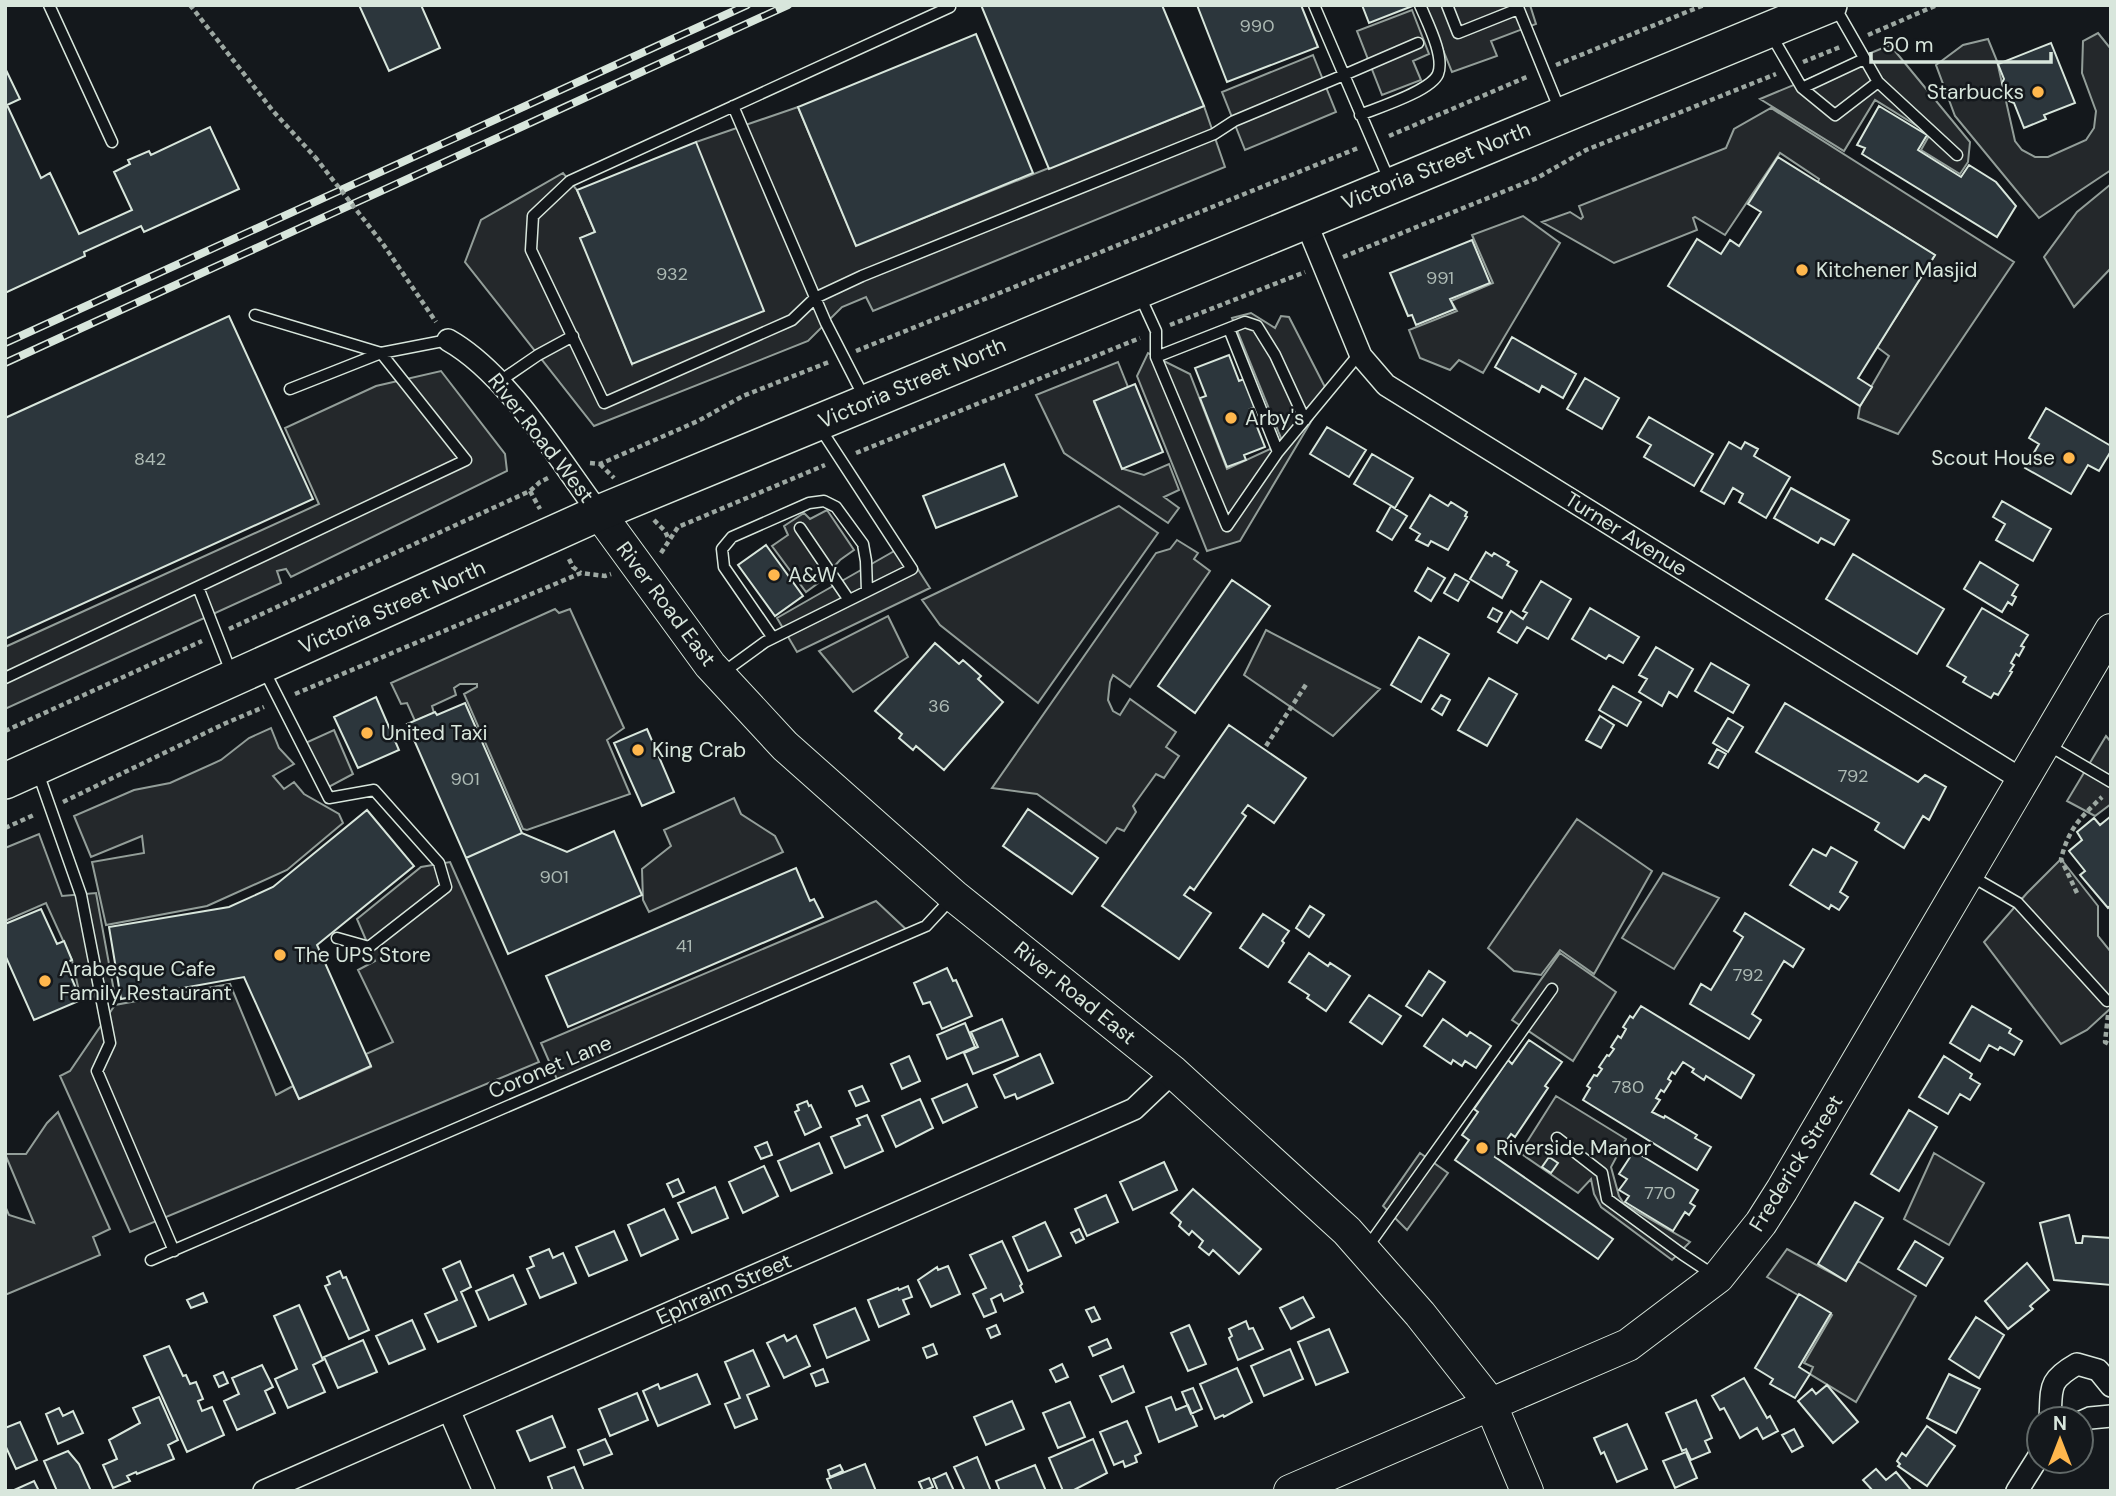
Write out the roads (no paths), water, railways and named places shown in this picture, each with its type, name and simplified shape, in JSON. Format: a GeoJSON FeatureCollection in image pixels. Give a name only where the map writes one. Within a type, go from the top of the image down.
{"type":"FeatureCollection","features":[{"type":"Feature","properties":{"kind":"main road","name":"Victoria Street North"},"geometry":{"type":"LineString","coordinates":[[20,774],[599,513],[1829,5]]}},
{"type":"Feature","properties":{"kind":"street","name":"Turner Avenue"},"geometry":{"type":"LineString","coordinates":[[1305,220],[1360,353],[1386,385],[2024,781]]}},
{"type":"Feature","properties":{"kind":"street","name":"River Road West"},"geometry":{"type":"LineString","coordinates":[[448,340],[466,350],[500,381],[599,513]]}},
{"type":"Feature","properties":{"kind":"street","name":"River Road East"},"geometry":{"type":"LineString","coordinates":[[599,513],[719,676],[785,746],[954,896],[1173,1072],[1347,1231],[1420,1314],[1490,1403],[1527,1491]]}},
{"type":"Feature","properties":{"kind":"street","name":"Frederick Street"},"geometry":{"type":"LineString","coordinates":[[1290,1491],[1628,1345],[1718,1277],[1761,1223],[1783,1190],[2111,630]]}},
{"type":"Feature","properties":{"kind":"street","name":"Ephraim Street"},"geometry":{"type":"LineString","coordinates":[[264,1491],[1134,1109],[1173,1072]]}},
{"type":"Feature","properties":{"kind":"street"},"geometry":{"type":"LineString","coordinates":[[2051,1405],[2052,1384],[2060,1373],[2077,1364],[2098,1370],[2111,1386]]}},
{"type":"Feature","properties":{"kind":"street"},"geometry":{"type":"LineString","coordinates":[[449,1410],[484,1491]]}},
{"type":"Feature","properties":{"kind":"street"},"geometry":{"type":"LineString","coordinates":[[2017,1491],[2027,1475]]}},
{"type":"Feature","properties":{"kind":"lane"},"geometry":{"type":"LineString","coordinates":[[49,5],[112,142]]}},
{"type":"Feature","properties":{"kind":"lane"},"geometry":{"type":"LineString","coordinates":[[1314,5],[1371,143],[1391,184]]}},
{"type":"Feature","properties":{"kind":"lane"},"geometry":{"type":"LineString","coordinates":[[1360,116],[1430,85],[1438,74],[1439,61],[1434,40],[1420,5]]}},
{"type":"Feature","properties":{"kind":"lane"},"geometry":{"type":"LineString","coordinates":[[1447,5],[1458,33],[1517,7],[1562,115]]}},
{"type":"Feature","properties":{"kind":"lane"},"geometry":{"type":"LineString","coordinates":[[1834,5],[1878,82],[1957,155]]}},
{"type":"Feature","properties":{"kind":"lane"},"geometry":{"type":"LineString","coordinates":[[950,7],[570,181],[533,216],[531,250],[604,403],[792,320],[815,298],[862,276],[1213,134],[1234,121],[1418,43]]}},
{"type":"Feature","properties":{"kind":"lane"},"geometry":{"type":"LineString","coordinates":[[1768,31],[1802,88],[1835,115],[1878,82]]}},
{"type":"Feature","properties":{"kind":"lane"},"geometry":{"type":"LineString","coordinates":[[1802,88],[1864,59]]}},
{"type":"Feature","properties":{"kind":"lane"},"geometry":{"type":"LineString","coordinates":[[733,106],[815,298],[866,402]]}},
{"type":"Feature","properties":{"kind":"lane"},"geometry":{"type":"LineString","coordinates":[[1137,289],[1156,331],[1156,357],[1227,526],[1278,452],[1360,353]]}},
{"type":"Feature","properties":{"kind":"lane"},"geometry":{"type":"LineString","coordinates":[[5,678],[466,460],[381,353],[255,315]]}},
{"type":"Feature","properties":{"kind":"lane"},"geometry":{"type":"LineString","coordinates":[[1156,357],[1245,322],[1257,326],[1275,355],[1305,419]]}},
{"type":"Feature","properties":{"kind":"lane"},"geometry":{"type":"LineString","coordinates":[[1229,329],[1278,452]]}},
{"type":"Feature","properties":{"kind":"lane"},"geometry":{"type":"LineString","coordinates":[[500,381],[538,355],[573,336]]}},
{"type":"Feature","properties":{"kind":"lane"},"geometry":{"type":"LineString","coordinates":[[289,389],[381,353],[448,340]]}},
{"type":"Feature","properties":{"kind":"lane"},"geometry":{"type":"LineString","coordinates":[[719,676],[773,638],[912,569],[816,423]]}},
{"type":"Feature","properties":{"kind":"lane"},"geometry":{"type":"LineString","coordinates":[[773,638],[724,567],[722,549],[732,537],[809,503],[824,501],[836,507],[863,544],[867,591]]}},
{"type":"Feature","properties":{"kind":"lane"},"geometry":{"type":"LineString","coordinates":[[800,528],[849,600]]}},
{"type":"Feature","properties":{"kind":"lane"},"geometry":{"type":"LineString","coordinates":[[198,587],[216,635],[248,672],[330,798],[374,790],[439,863],[446,887],[369,947],[337,938]]}},
{"type":"Feature","properties":{"kind":"lane"},"geometry":{"type":"LineString","coordinates":[[2046,744],[2111,782]]}},
{"type":"Feature","properties":{"kind":"lane"},"geometry":{"type":"LineString","coordinates":[[20,774],[81,895],[110,1043],[97,1071],[174,1251]]}},
{"type":"Feature","properties":{"kind":"lane"},"geometry":{"type":"LineString","coordinates":[[1969,875],[2018,903],[2107,1001]]}},
{"type":"Feature","properties":{"kind":"lane","name":"Coronet Lane"},"geometry":{"type":"LineString","coordinates":[[151,1260],[926,926],[954,896]]}},
{"type":"Feature","properties":{"kind":"lane"},"geometry":{"type":"LineString","coordinates":[[1365,1251],[1552,989]]}},
{"type":"Feature","properties":{"kind":"lane"},"geometry":{"type":"LineString","coordinates":[[1557,1138],[1602,1173],[1607,1199],[1718,1277]]}},
{"type":"Feature","properties":{"kind":"railway"},"geometry":{"type":"LineString","coordinates":[[5,343],[747,5]]}},
{"type":"Feature","properties":{"kind":"railway"},"geometry":{"type":"LineString","coordinates":[[5,363],[788,5]]}},
{"type":"Feature","properties":{"kind":"place","name":"Starbucks"},"geometry":{"type":"Point","coordinates":[2038,92]}},
{"type":"Feature","properties":{"kind":"place","name":"Kitchener Masjid"},"geometry":{"type":"Point","coordinates":[1802,270]}},
{"type":"Feature","properties":{"kind":"place","name":"Arby's"},"geometry":{"type":"Point","coordinates":[1231,418]}},
{"type":"Feature","properties":{"kind":"place","name":"Scout House"},"geometry":{"type":"Point","coordinates":[2069,458]}},
{"type":"Feature","properties":{"kind":"place","name":"A&W"},"geometry":{"type":"Point","coordinates":[774,575]}},
{"type":"Feature","properties":{"kind":"place","name":"United Taxi"},"geometry":{"type":"Point","coordinates":[367,733]}},
{"type":"Feature","properties":{"kind":"place","name":"King Crab"},"geometry":{"type":"Point","coordinates":[638,750]}},
{"type":"Feature","properties":{"kind":"place","name":"The UPS Store"},"geometry":{"type":"Point","coordinates":[280,955]}},
{"type":"Feature","properties":{"kind":"place","name":"Arabesque Cafe Family Restaurant"},"geometry":{"type":"Point","coordinates":[45,981]}},
{"type":"Feature","properties":{"kind":"place","name":"Riverside Manor"},"geometry":{"type":"Point","coordinates":[1482,1148]}}]}
